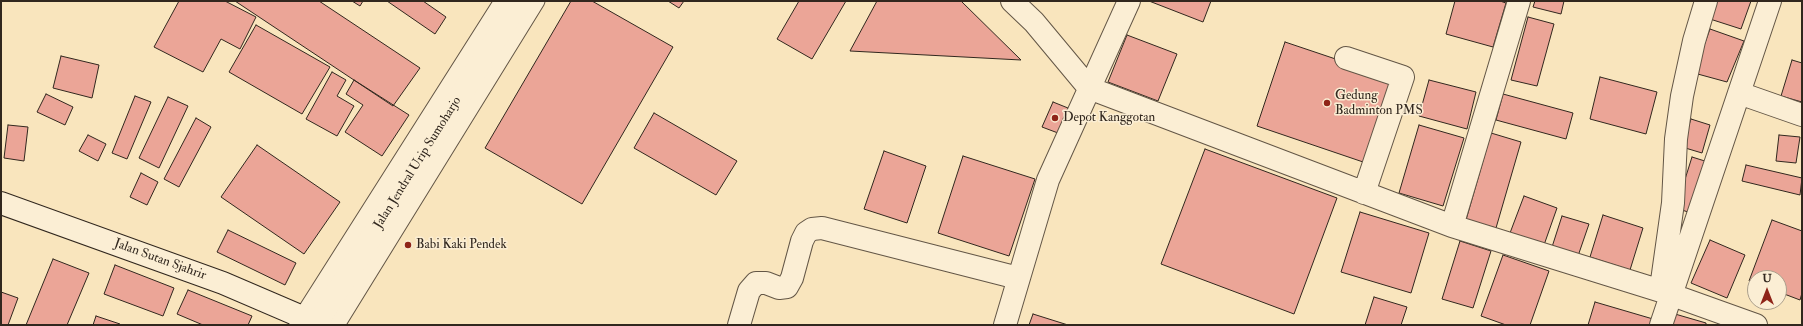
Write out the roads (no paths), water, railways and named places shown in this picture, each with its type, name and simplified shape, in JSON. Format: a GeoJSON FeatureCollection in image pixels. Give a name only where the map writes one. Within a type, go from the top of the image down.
{"type":"FeatureCollection","features":[{"type":"Feature","properties":{"kind":"street","name":"Jalan Jendral Urip Sumoharjo"},"geometry":{"type":"LineString","coordinates":[[315,323],[520,1]]}},
{"type":"Feature","properties":{"kind":"street"},"geometry":{"type":"LineString","coordinates":[[1012,1],[1034,22],[1089,88],[1452,226],[1666,292],[1756,325]]}},
{"type":"Feature","properties":{"kind":"street"},"geometry":{"type":"LineString","coordinates":[[1005,325],[1048,180],[1129,1]]}},
{"type":"Feature","properties":{"kind":"street"},"geometry":{"type":"LineString","coordinates":[[1452,226],[1519,1]]}},
{"type":"Feature","properties":{"kind":"street"},"geometry":{"type":"LineString","coordinates":[[1661,325],[1666,292],[1676,139],[1682,96],[1694,42],[1706,1]]}},
{"type":"Feature","properties":{"kind":"street"},"geometry":{"type":"LineString","coordinates":[[1666,292],[1770,1]]}},
{"type":"Feature","properties":{"kind":"street"},"geometry":{"type":"LineString","coordinates":[[1346,58],[1403,77],[1364,193]]}},
{"type":"Feature","properties":{"kind":"street"},"geometry":{"type":"LineString","coordinates":[[1738,93],[1802,115]]}},
{"type":"Feature","properties":{"kind":"street","name":"Jalan Sutan Sjahrir"},"geometry":{"type":"LineString","coordinates":[[1,203],[223,283],[315,323]]}},
{"type":"Feature","properties":{"kind":"street"},"geometry":{"type":"LineString","coordinates":[[739,325],[749,291],[756,283],[766,283],[779,288],[787,287],[792,278],[802,241],[806,233],[812,229],[822,228],[1018,278]]}},
{"type":"Feature","properties":{"kind":"lane"},"geometry":{"type":"LineString","coordinates":[[315,323],[502,1]]}},
{"type":"Feature","properties":{"kind":"lane"},"geometry":{"type":"LineString","coordinates":[[315,323],[537,1]]}},
{"type":"Feature","properties":{"kind":"place","name":"Gedung Badminton PMS"},"geometry":{"type":"Point","coordinates":[1327,103]}},
{"type":"Feature","properties":{"kind":"place","name":"Depot Kanggotan"},"geometry":{"type":"Point","coordinates":[1055,118]}},
{"type":"Feature","properties":{"kind":"place","name":"Babi Kaki Pendek"},"geometry":{"type":"Point","coordinates":[408,245]}}]}
